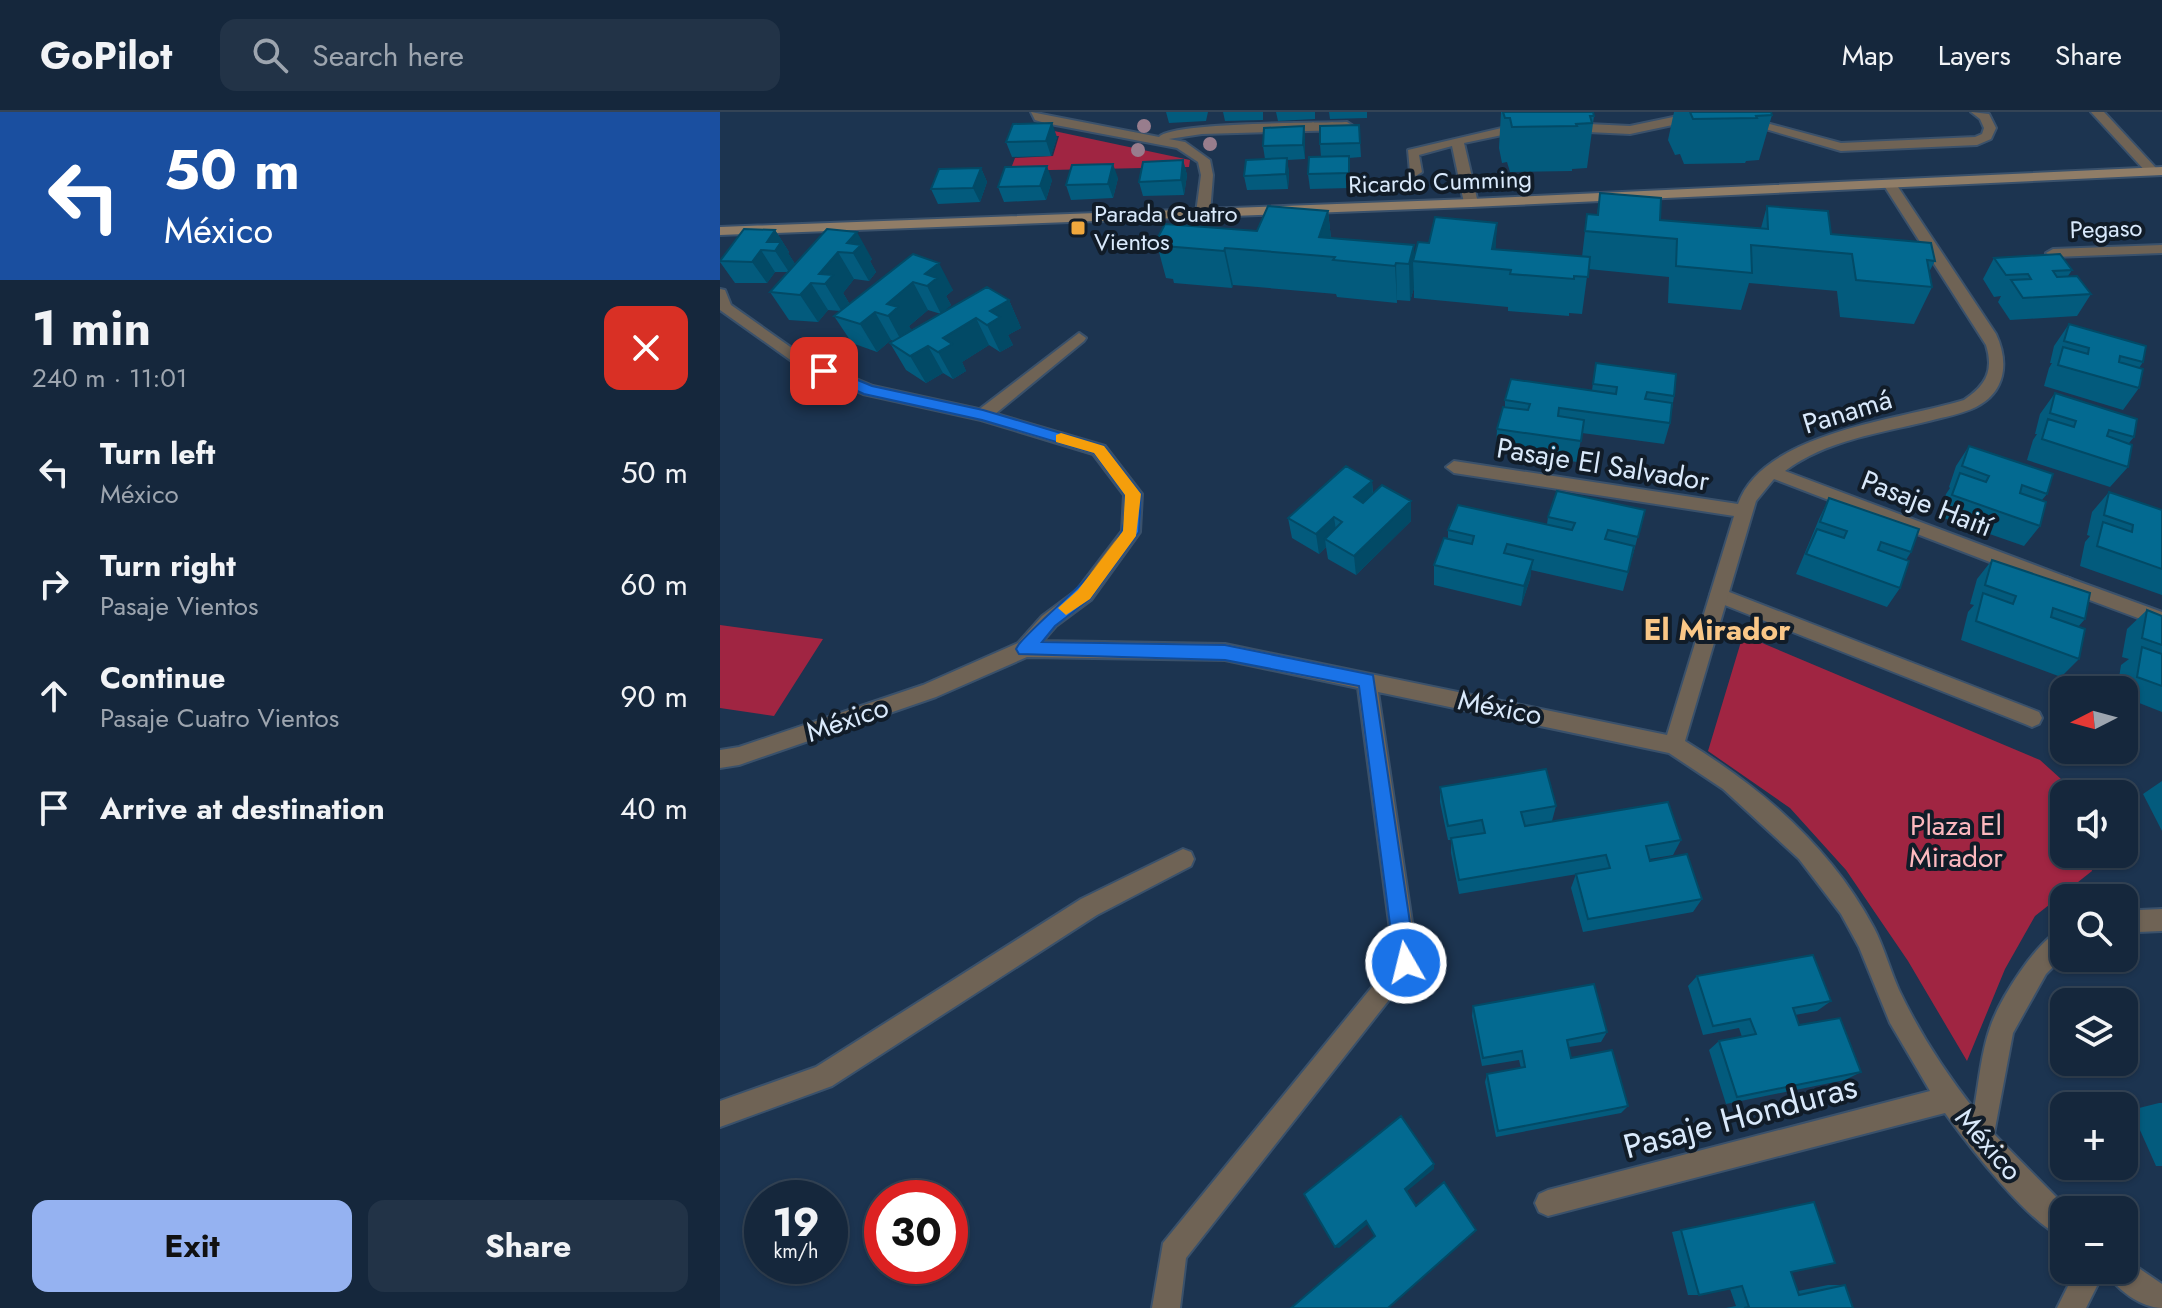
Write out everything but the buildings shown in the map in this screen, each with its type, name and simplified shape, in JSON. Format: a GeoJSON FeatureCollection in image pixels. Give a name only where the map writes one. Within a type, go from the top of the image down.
{"type":"FeatureCollection","features":[{"type":"Feature","properties":{"kind":"main road"},"geometry":{"type":"LineString","coordinates":[[2157,171],[2162,182]]}},
{"type":"Feature","properties":{"kind":"main road","name":"Ricardo Cumming"},"geometry":{"type":"LineString","coordinates":[[720,231],[1471,203],[2157,171]]}},
{"type":"Feature","properties":{"kind":"street"},"geometry":{"type":"LineString","coordinates":[[1037,112],[1039,117],[1045,119],[1181,145],[1204,160],[1207,175],[1203,213]]}},
{"type":"Feature","properties":{"kind":"street"},"geometry":{"type":"LineString","coordinates":[[1730,117],[1841,147],[1977,141],[1987,136],[1990,128],[1985,117],[1977,112]]}},
{"type":"Feature","properties":{"kind":"street"},"geometry":{"type":"LineString","coordinates":[[2097,112],[2157,171]]}},
{"type":"Feature","properties":{"kind":"street"},"geometry":{"type":"LineString","coordinates":[[1416,172],[1412,153],[1457,141],[1548,125],[1630,130],[1706,115]]}},
{"type":"Feature","properties":{"kind":"street"},"geometry":{"type":"LineString","coordinates":[[1153,138],[1202,130],[1351,126]]}},
{"type":"Feature","properties":{"kind":"street"},"geometry":{"type":"LineString","coordinates":[[1457,141],[1471,203]]}},
{"type":"Feature","properties":{"kind":"street","name":"Panamá"},"geometry":{"type":"LineString","coordinates":[[1674,745],[1744,511],[1754,487],[1769,471],[1793,456],[1970,404],[1982,396],[1997,377],[1998,356],[1989,334],[1889,184]]}},
{"type":"Feature","properties":{"kind":"street","name":"Pegaso"},"geometry":{"type":"LineString","coordinates":[[2053,253],[2162,249]]}},
{"type":"Feature","properties":{"kind":"street"},"geometry":{"type":"LineString","coordinates":[[720,293],[725,307],[801,361],[869,390],[983,415],[1099,450],[1133,494],[1131,532],[1084,595],[1049,621],[1025,649]]}},
{"type":"Feature","properties":{"kind":"street"},"geometry":{"type":"LineString","coordinates":[[983,415],[1079,338]]}},
{"type":"Feature","properties":{"kind":"street","name":"Pasaje El Salvador"},"geometry":{"type":"LineString","coordinates":[[1454,467],[1744,511]]}},
{"type":"Feature","properties":{"kind":"street","name":"Pasaje Haití"},"geometry":{"type":"LineString","coordinates":[[1769,471],[2162,620]]}},
{"type":"Feature","properties":{"kind":"street"},"geometry":{"type":"LineString","coordinates":[[1719,595],[2032,718]]}},
{"type":"Feature","properties":{"kind":"street","name":"México"},"geometry":{"type":"LineString","coordinates":[[720,759],[739,756],[929,691],[1025,649],[1225,652],[1674,745],[1708,765],[1771,815],[1828,878],[1866,937],[1884,985],[1909,1034],[1950,1099],[1981,1137],[2050,1209]]}},
{"type":"Feature","properties":{"kind":"street"},"geometry":{"type":"LineString","coordinates":[[1166,1308],[1173,1253],[1406,963],[1367,681]]}},
{"type":"Feature","properties":{"kind":"street"},"geometry":{"type":"LineString","coordinates":[[720,1114],[823,1077],[1089,907],[1183,859]]}},
{"type":"Feature","properties":{"kind":"street"},"geometry":{"type":"LineString","coordinates":[[2138,921],[2162,920]]}},
{"type":"Feature","properties":{"kind":"street"},"geometry":{"type":"LineString","coordinates":[[1981,1137],[2001,1030],[2038,966],[2050,954]]}},
{"type":"Feature","properties":{"kind":"street","name":"Pasaje Honduras"},"geometry":{"type":"LineString","coordinates":[[1548,1203],[1950,1099]]}},
{"type":"Feature","properties":{"kind":"street"},"geometry":{"type":"LineString","coordinates":[[2138,1283],[2162,1301]]}},
{"type":"Feature","properties":{"kind":"street"},"geometry":{"type":"LineString","coordinates":[[2071,1308],[2084,1284]]}},
{"type":"Feature","properties":{"kind":"green space"},"geometry":{"type":"Polygon","coordinates":[[[1026,125],[1190,160],[1189,167],[1010,171],[1015,158],[1053,156],[1059,136],[1023,137],[1026,125]]]}},
{"type":"Feature","properties":{"kind":"green space"},"geometry":{"type":"Polygon","coordinates":[[[720,625],[823,639],[774,716],[720,708],[720,625]]]}},
{"type":"Feature","properties":{"kind":"green space","name":"Plaza El Mirador"},"geometry":{"type":"Polygon","coordinates":[[[1743,635],[2040,760],[2061,779],[2050,780],[2050,868],[2091,868],[2092,871],[2076,884],[2050,884],[2050,904],[2035,916],[2005,969],[1967,1061],[1908,961],[1846,870],[1790,808],[1708,751],[1743,635]]]}},
{"type":"Feature","properties":{"kind":"slow traffic"},"geometry":{"type":"LineString","coordinates":[[1061,438],[1099,450],[1133,494],[1131,532],[1084,595],[1066,608]]}},
{"type":"Feature","properties":{"kind":"place","name":"Parada Cuatro Vientos"},"geometry":{"type":"Point","coordinates":[1078,228]}},
{"type":"Feature","properties":{"kind":"district","name":"El Mirador"},"geometry":{"type":"Point","coordinates":[1717,630]}},
{"type":"Feature","properties":{"kind":"route"},"geometry":{"type":"LineString","coordinates":[[824,371],[869,390],[983,415],[1099,450],[1133,494],[1131,532],[1084,595],[1049,621],[1025,649],[1225,652],[1367,681],[1406,963]]}}]}
